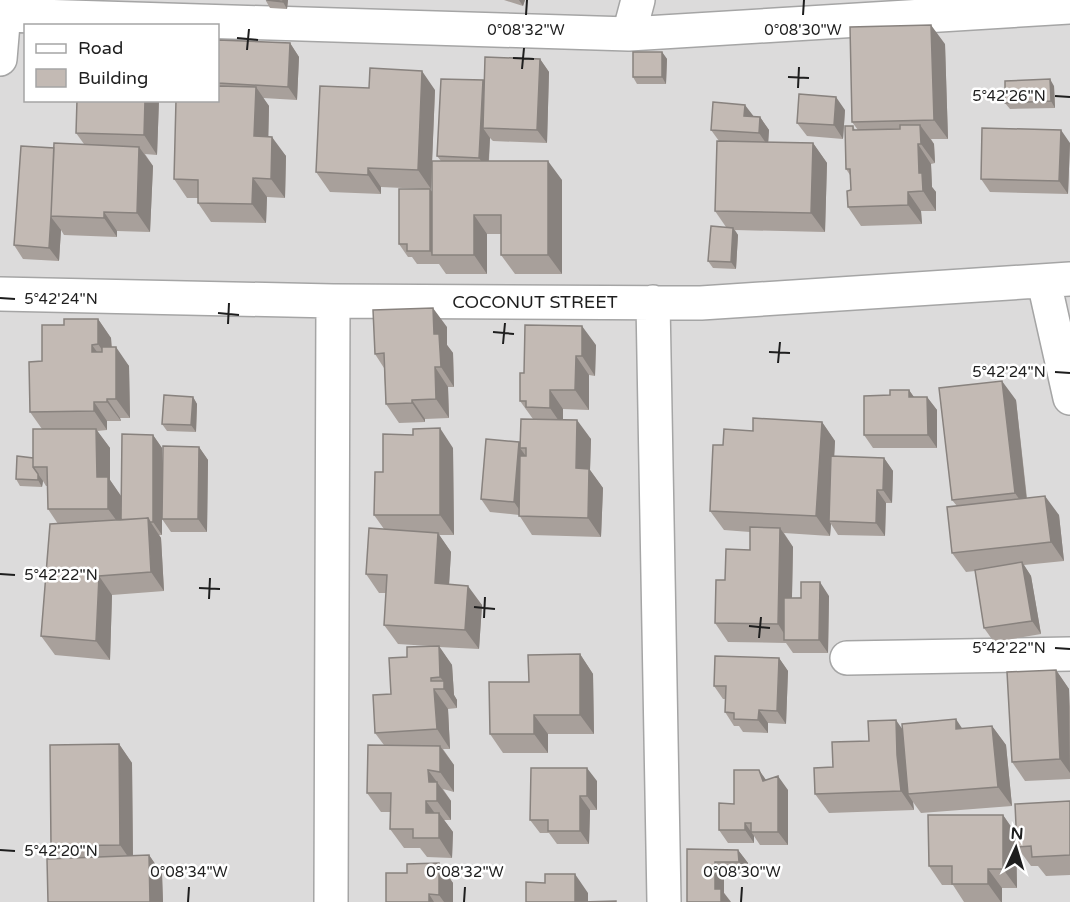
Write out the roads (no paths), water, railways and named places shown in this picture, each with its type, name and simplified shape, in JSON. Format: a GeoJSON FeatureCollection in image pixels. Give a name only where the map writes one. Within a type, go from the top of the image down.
{"type":"FeatureCollection","features":[{"type":"Feature","properties":{"kind":"street"},"geometry":{"type":"LineString","coordinates":[[628,34],[638,0]]}},
{"type":"Feature","properties":{"kind":"street"},"geometry":{"type":"LineString","coordinates":[[0,59],[4,8],[301,12],[628,34],[1070,7]]}},
{"type":"Feature","properties":{"kind":"street"},"geometry":{"type":"LineString","coordinates":[[1057,280],[1070,398]]}},
{"type":"Feature","properties":{"kind":"street","name":"COCONUT STREET"},"geometry":{"type":"LineString","coordinates":[[0,294],[333,301],[701,303],[1057,280]]}},
{"type":"Feature","properties":{"kind":"street"},"geometry":{"type":"LineString","coordinates":[[331,902],[333,301]]}},
{"type":"Feature","properties":{"kind":"street"},"geometry":{"type":"LineString","coordinates":[[653,302],[664,902]]}},
{"type":"Feature","properties":{"kind":"street"},"geometry":{"type":"LineString","coordinates":[[847,658],[1070,654]]}}]}
